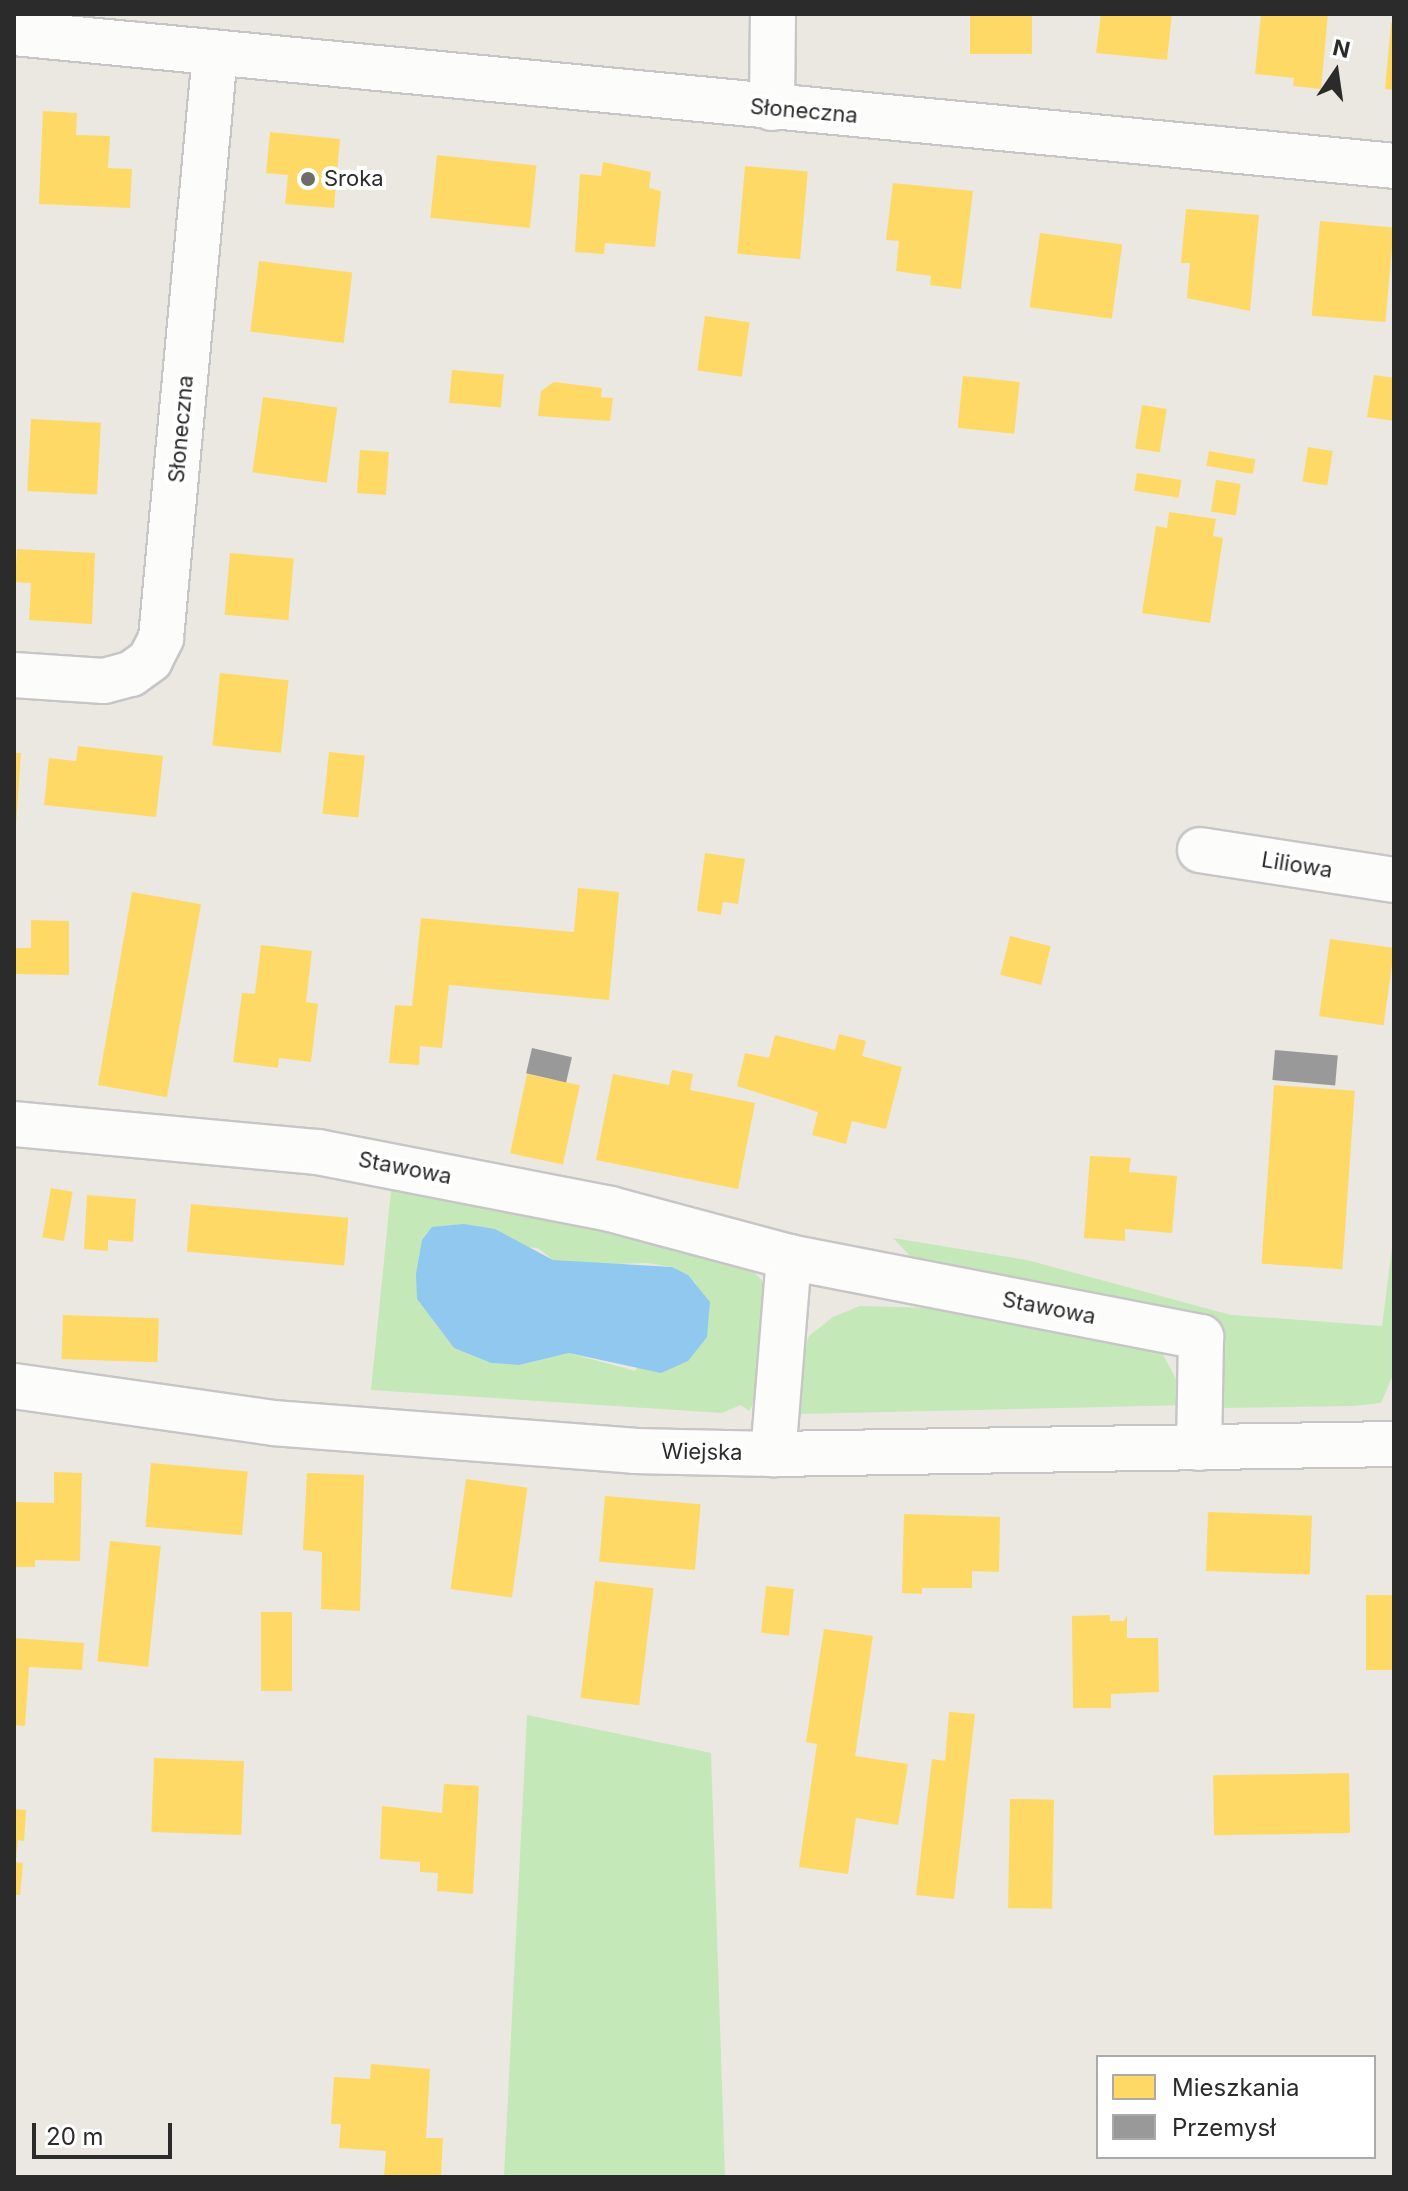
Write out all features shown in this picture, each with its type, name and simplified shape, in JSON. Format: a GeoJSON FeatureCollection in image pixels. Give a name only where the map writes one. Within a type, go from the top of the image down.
{"type":"FeatureCollection","features":[{"type":"Feature","properties":{"kind":"street"},"geometry":{"type":"LineString","coordinates":[[772,108],[773,14]]}},
{"type":"Feature","properties":{"kind":"street","name":"Słoneczna"},"geometry":{"type":"LineString","coordinates":[[14,33],[1394,166]]}},
{"type":"Feature","properties":{"kind":"street","name":"Słoneczna"},"geometry":{"type":"LineString","coordinates":[[14,675],[104,681],[131,674],[150,660],[161,638],[215,54]]}},
{"type":"Feature","properties":{"kind":"street","name":"Liliowa"},"geometry":{"type":"LineString","coordinates":[[1200,850],[1394,880]]}},
{"type":"Feature","properties":{"kind":"street","name":"Stawowa"},"geometry":{"type":"LineString","coordinates":[[14,1124],[332,1154],[610,1209],[789,1257],[1201,1337],[1199,1448]]}},
{"type":"Feature","properties":{"kind":"street"},"geometry":{"type":"LineString","coordinates":[[773,1454],[789,1257]]}},
{"type":"Feature","properties":{"kind":"street","name":"Wiejska"},"geometry":{"type":"LineString","coordinates":[[14,1386],[273,1423],[634,1451],[773,1454],[1394,1444]]}},
{"type":"Feature","properties":{"kind":"green space"},"geometry":{"type":"Polygon","coordinates":[[[392,1181],[738,1255],[767,1286],[757,1397],[749,1411],[741,1405],[722,1413],[371,1390],[392,1181]],[[422,1240],[417,1299],[454,1348],[491,1363],[519,1365],[569,1353],[635,1371],[696,1283],[672,1267],[648,1263],[576,1265],[553,1260],[538,1248],[422,1240]]]}},
{"type":"Feature","properties":{"kind":"green space"},"geometry":{"type":"Polygon","coordinates":[[[1394,1232],[1392,1377],[1381,1403],[1217,1408],[1221,1332],[917,1263],[893,1238],[1027,1260],[1231,1315],[1382,1326],[1394,1232]]]}},
{"type":"Feature","properties":{"kind":"green space"},"geometry":{"type":"Polygon","coordinates":[[[860,1306],[935,1308],[1161,1351],[1190,1405],[799,1414],[801,1365],[809,1336],[833,1317],[860,1306]]]}},
{"type":"Feature","properties":{"kind":"green space"},"geometry":{"type":"Polygon","coordinates":[[[527,1715],[711,1753],[725,2177],[504,2177],[527,1715]]]}},
{"type":"Feature","properties":{"kind":"water"},"geometry":{"type":"Polygon","coordinates":[[[464,1224],[495,1229],[553,1260],[672,1267],[688,1275],[710,1302],[707,1337],[688,1361],[661,1373],[569,1353],[519,1365],[491,1363],[454,1348],[417,1299],[416,1274],[422,1240],[432,1227],[464,1224]]]}},
{"type":"Feature","properties":{"kind":"building: Mieszkania"},"geometry":{"type":"Polygon","coordinates":[[[970,14],[1032,14],[1032,54],[970,54],[970,14]]]}},
{"type":"Feature","properties":{"kind":"building: Mieszkania"},"geometry":{"type":"Polygon","coordinates":[[[1101,14],[1172,14],[1167,60],[1096,53],[1101,14]]]}},
{"type":"Feature","properties":{"kind":"building: Mieszkania"},"geometry":{"type":"Polygon","coordinates":[[[1261,14],[1328,14],[1321,89],[1293,86],[1294,78],[1255,74],[1261,14]]]}},
{"type":"Feature","properties":{"kind":"building: Mieszkania"},"geometry":{"type":"Polygon","coordinates":[[[1391,23],[1394,23],[1394,90],[1385,89],[1391,23]]]}},
{"type":"Feature","properties":{"kind":"building: Mieszkania"},"geometry":{"type":"Polygon","coordinates":[[[43,111],[77,113],[76,135],[110,136],[108,168],[132,169],[130,208],[39,204],[43,111]]]}},
{"type":"Feature","properties":{"kind":"building: Mieszkania"},"geometry":{"type":"Polygon","coordinates":[[[270,132],[340,139],[334,208],[285,204],[288,175],[266,173],[270,132]]]}},
{"type":"Feature","properties":{"kind":"building: Mieszkania"},"geometry":{"type":"Polygon","coordinates":[[[437,155],[536,165],[530,228],[430,218],[437,155]]]}},
{"type":"Feature","properties":{"kind":"building: Mieszkania"},"geometry":{"type":"Polygon","coordinates":[[[603,162],[651,172],[649,188],[661,191],[655,247],[605,243],[604,254],[575,252],[580,174],[601,176],[603,162]]]}},
{"type":"Feature","properties":{"kind":"building: Mieszkania"},"geometry":{"type":"Polygon","coordinates":[[[745,166],[808,171],[800,259],[737,254],[745,166]]]}},
{"type":"Feature","properties":{"kind":"building: Mieszkania"},"geometry":{"type":"Polygon","coordinates":[[[893,183],[973,191],[961,289],[930,285],[931,276],[896,271],[899,241],[886,240],[893,183]]]}},
{"type":"Feature","properties":{"kind":"building: Mieszkania"},"geometry":{"type":"Polygon","coordinates":[[[1186,209],[1259,215],[1250,311],[1187,298],[1190,263],[1181,263],[1186,209]]]}},
{"type":"Feature","properties":{"kind":"building: Mieszkania"},"geometry":{"type":"Polygon","coordinates":[[[1320,221],[1394,227],[1385,322],[1312,316],[1320,221]]]}},
{"type":"Feature","properties":{"kind":"building: Mieszkania"},"geometry":{"type":"Polygon","coordinates":[[[1040,233],[1122,245],[1112,319],[1030,307],[1040,233]]]}},
{"type":"Feature","properties":{"kind":"building: Mieszkania"},"geometry":{"type":"Polygon","coordinates":[[[259,261],[352,272],[344,343],[250,331],[259,261]]]}},
{"type":"Feature","properties":{"kind":"building: Mieszkania"},"geometry":{"type":"Polygon","coordinates":[[[705,316],[750,322],[742,377],[697,370],[705,316]]]}},
{"type":"Feature","properties":{"kind":"building: Mieszkania"},"geometry":{"type":"Polygon","coordinates":[[[452,370],[504,375],[501,407],[449,403],[452,370]]]}},
{"type":"Feature","properties":{"kind":"building: Mieszkania"},"geometry":{"type":"Polygon","coordinates":[[[1374,375],[1394,378],[1394,421],[1367,417],[1374,375]]]}},
{"type":"Feature","properties":{"kind":"building: Mieszkania"},"geometry":{"type":"Polygon","coordinates":[[[963,376],[1020,382],[1014,434],[958,428],[963,376]]]}},
{"type":"Feature","properties":{"kind":"building: Mieszkania"},"geometry":{"type":"Polygon","coordinates":[[[554,382],[602,388],[601,397],[613,398],[610,421],[538,416],[541,391],[554,382]]]}},
{"type":"Feature","properties":{"kind":"building: Mieszkania"},"geometry":{"type":"Polygon","coordinates":[[[263,397],[337,407],[327,483],[252,472],[263,397]]]}},
{"type":"Feature","properties":{"kind":"building: Mieszkania"},"geometry":{"type":"Polygon","coordinates":[[[1142,405],[1167,409],[1160,452],[1135,448],[1142,405]]]}},
{"type":"Feature","properties":{"kind":"building: Mieszkania"},"geometry":{"type":"Polygon","coordinates":[[[31,419],[101,423],[97,495],[27,491],[31,419]]]}},
{"type":"Feature","properties":{"kind":"building: Mieszkania"},"geometry":{"type":"Polygon","coordinates":[[[1308,447],[1333,451],[1327,485],[1303,482],[1308,447]]]}},
{"type":"Feature","properties":{"kind":"building: Mieszkania"},"geometry":{"type":"Polygon","coordinates":[[[360,450],[389,452],[386,495],[357,493],[360,450]]]}},
{"type":"Feature","properties":{"kind":"building: Mieszkania"},"geometry":{"type":"Polygon","coordinates":[[[1209,451],[1255,459],[1253,474],[1206,466],[1209,451]]]}},
{"type":"Feature","properties":{"kind":"building: Mieszkania"},"geometry":{"type":"Polygon","coordinates":[[[1137,473],[1181,480],[1179,498],[1134,491],[1137,473]]]}},
{"type":"Feature","properties":{"kind":"building: Mieszkania"},"geometry":{"type":"Polygon","coordinates":[[[1216,480],[1241,484],[1236,516],[1211,512],[1216,480]]]}},
{"type":"Feature","properties":{"kind":"building: Mieszkania"},"geometry":{"type":"Polygon","coordinates":[[[1169,512],[1216,519],[1213,536],[1223,538],[1210,623],[1142,613],[1156,526],[1167,528],[1169,512]]]}},
{"type":"Feature","properties":{"kind":"building: Mieszkania"},"geometry":{"type":"Polygon","coordinates":[[[17,549],[95,553],[92,624],[29,620],[31,583],[15,582],[17,549]]]}},
{"type":"Feature","properties":{"kind":"building: Mieszkania"},"geometry":{"type":"Polygon","coordinates":[[[230,553],[294,559],[288,620],[225,615],[230,553]]]}},
{"type":"Feature","properties":{"kind":"building: Mieszkania"},"geometry":{"type":"Polygon","coordinates":[[[220,673],[289,680],[281,753],[212,746],[220,673]]]}},
{"type":"Feature","properties":{"kind":"building: Mieszkania"},"geometry":{"type":"Polygon","coordinates":[[[78,746],[163,756],[156,817],[44,805],[49,758],[76,761],[78,746]]]}},
{"type":"Feature","properties":{"kind":"building: Mieszkania"},"geometry":{"type":"Polygon","coordinates":[[[329,752],[365,756],[358,817],[323,814],[329,752]]]}},
{"type":"Feature","properties":{"kind":"building: Mieszkania"},"geometry":{"type":"Polygon","coordinates":[[[14,753],[21,753],[16,826],[14,826],[14,753]]]}},
{"type":"Feature","properties":{"kind":"building: Mieszkania"},"geometry":{"type":"Polygon","coordinates":[[[705,853],[745,859],[738,904],[723,902],[721,915],[697,911],[705,853]]]}},
{"type":"Feature","properties":{"kind":"building: Mieszkania"},"geometry":{"type":"Polygon","coordinates":[[[578,888],[619,892],[609,1000],[449,985],[442,1048],[420,1046],[419,1065],[389,1063],[395,1005],[412,1006],[421,918],[574,932],[578,888]]]}},
{"type":"Feature","properties":{"kind":"building: Mieszkania"},"geometry":{"type":"Polygon","coordinates":[[[132,892],[201,904],[167,1097],[98,1085],[132,892]]]}},
{"type":"Feature","properties":{"kind":"building: Mieszkania"},"geometry":{"type":"Polygon","coordinates":[[[31,920],[69,921],[69,975],[14,974],[14,948],[31,948],[31,920]]]}},
{"type":"Feature","properties":{"kind":"building: Mieszkania"},"geometry":{"type":"Polygon","coordinates":[[[1010,936],[1051,946],[1041,985],[1000,975],[1010,936]]]}},
{"type":"Feature","properties":{"kind":"building: Mieszkania"},"geometry":{"type":"Polygon","coordinates":[[[1330,939],[1394,948],[1384,1025],[1319,1016],[1330,939]]]}},
{"type":"Feature","properties":{"kind":"building: Mieszkania"},"geometry":{"type":"Polygon","coordinates":[[[261,945],[312,951],[306,1002],[318,1004],[311,1062],[279,1058],[278,1068],[233,1062],[242,993],[255,994],[261,945]]]}},
{"type":"Feature","properties":{"kind":"building: Mieszkania"},"geometry":{"type":"Polygon","coordinates":[[[839,1034],[866,1041],[862,1056],[902,1067],[886,1129],[852,1121],[846,1144],[812,1135],[818,1112],[737,1086],[745,1053],[769,1058],[775,1035],[835,1050],[839,1034]]]}},
{"type":"Feature","properties":{"kind":"building: Mieszkania"},"geometry":{"type":"Polygon","coordinates":[[[672,1070],[693,1074],[690,1090],[755,1103],[738,1189],[596,1160],[613,1074],[669,1085],[672,1070]]]}},
{"type":"Feature","properties":{"kind":"building: Mieszkania"},"geometry":{"type":"Polygon","coordinates":[[[527,1074],[580,1085],[563,1164],[510,1153],[527,1074]]]}},
{"type":"Feature","properties":{"kind":"building: Mieszkania"},"geometry":{"type":"Polygon","coordinates":[[[1274,1085],[1355,1091],[1342,1269],[1262,1264],[1274,1085]]]}},
{"type":"Feature","properties":{"kind":"building: Mieszkania"},"geometry":{"type":"Polygon","coordinates":[[[1090,1156],[1131,1158],[1129,1172],[1177,1176],[1172,1233],[1125,1229],[1125,1241],[1084,1238],[1090,1156]]]}},
{"type":"Feature","properties":{"kind":"building: Mieszkania"},"geometry":{"type":"Polygon","coordinates":[[[51,1188],[73,1192],[64,1241],[42,1237],[51,1188]]]}},
{"type":"Feature","properties":{"kind":"building: Mieszkania"},"geometry":{"type":"Polygon","coordinates":[[[87,1195],[136,1199],[133,1242],[108,1240],[108,1251],[84,1249],[87,1195]]]}},
{"type":"Feature","properties":{"kind":"building: Mieszkania"},"geometry":{"type":"Polygon","coordinates":[[[191,1204],[348,1218],[344,1266],[187,1252],[191,1204]]]}},
{"type":"Feature","properties":{"kind":"building: Mieszkania"},"geometry":{"type":"Polygon","coordinates":[[[63,1315],[159,1318],[157,1362],[61,1359],[63,1315]]]}},
{"type":"Feature","properties":{"kind":"building: Mieszkania"},"geometry":{"type":"Polygon","coordinates":[[[151,1463],[248,1471],[242,1535],[145,1527],[151,1463]]]}},
{"type":"Feature","properties":{"kind":"building: Mieszkania"},"geometry":{"type":"Polygon","coordinates":[[[54,1472],[82,1473],[80,1561],[35,1560],[35,1567],[14,1567],[14,1502],[54,1503],[54,1472]]]}},
{"type":"Feature","properties":{"kind":"building: Mieszkania"},"geometry":{"type":"Polygon","coordinates":[[[307,1473],[364,1475],[360,1611],[321,1609],[322,1552],[303,1550],[307,1473]]]}},
{"type":"Feature","properties":{"kind":"building: Mieszkania"},"geometry":{"type":"Polygon","coordinates":[[[466,1479],[527,1488],[512,1598],[451,1589],[466,1479]]]}},
{"type":"Feature","properties":{"kind":"building: Mieszkania"},"geometry":{"type":"Polygon","coordinates":[[[605,1496],[701,1504],[695,1570],[599,1562],[605,1496]]]}},
{"type":"Feature","properties":{"kind":"building: Mieszkania"},"geometry":{"type":"Polygon","coordinates":[[[1208,1512],[1312,1516],[1310,1575],[1206,1571],[1208,1512]]]}},
{"type":"Feature","properties":{"kind":"building: Mieszkania"},"geometry":{"type":"Polygon","coordinates":[[[904,1514],[1000,1517],[999,1572],[972,1571],[972,1588],[922,1588],[922,1594],[902,1593],[904,1514]]]}},
{"type":"Feature","properties":{"kind":"building: Mieszkania"},"geometry":{"type":"Polygon","coordinates":[[[110,1541],[161,1546],[148,1667],[97,1661],[110,1541]]]}},
{"type":"Feature","properties":{"kind":"building: Mieszkania"},"geometry":{"type":"Polygon","coordinates":[[[595,1581],[654,1588],[639,1705],[581,1698],[595,1581]]]}},
{"type":"Feature","properties":{"kind":"building: Mieszkania"},"geometry":{"type":"Polygon","coordinates":[[[766,1586],[794,1589],[789,1636],[761,1633],[766,1586]]]}},
{"type":"Feature","properties":{"kind":"building: Mieszkania"},"geometry":{"type":"Polygon","coordinates":[[[1366,1595],[1394,1595],[1394,1670],[1366,1670],[1366,1595]]]}},
{"type":"Feature","properties":{"kind":"building: Mieszkania"},"geometry":{"type":"Polygon","coordinates":[[[261,1612],[292,1612],[292,1691],[261,1691],[261,1612]]]}},
{"type":"Feature","properties":{"kind":"building: Mieszkania"},"geometry":{"type":"Polygon","coordinates":[[[1110,1615],[1110,1621],[1124,1621],[1127,1615],[1127,1638],[1158,1638],[1159,1692],[1111,1694],[1111,1708],[1073,1708],[1072,1616],[1110,1615]]]}},
{"type":"Feature","properties":{"kind":"building: Mieszkania"},"geometry":{"type":"Polygon","coordinates":[[[824,1629],[873,1636],[855,1756],[908,1764],[898,1825],[856,1818],[848,1874],[799,1867],[817,1744],[806,1742],[824,1629]]]}},
{"type":"Feature","properties":{"kind":"building: Mieszkania"},"geometry":{"type":"Polygon","coordinates":[[[14,1638],[84,1643],[82,1670],[29,1667],[25,1726],[14,1725],[14,1638]]]}},
{"type":"Feature","properties":{"kind":"building: Mieszkania"},"geometry":{"type":"Polygon","coordinates":[[[949,1712],[975,1714],[954,1899],[916,1895],[932,1759],[945,1761],[949,1712]]]}},
{"type":"Feature","properties":{"kind":"building: Mieszkania"},"geometry":{"type":"Polygon","coordinates":[[[154,1758],[244,1761],[241,1835],[151,1832],[154,1758]]]}},
{"type":"Feature","properties":{"kind":"building: Mieszkania"},"geometry":{"type":"Polygon","coordinates":[[[1349,1773],[1350,1833],[1214,1835],[1213,1775],[1349,1773]]]}},
{"type":"Feature","properties":{"kind":"building: Mieszkania"},"geometry":{"type":"Polygon","coordinates":[[[444,1784],[479,1786],[473,1894],[437,1891],[438,1873],[420,1872],[420,1862],[380,1859],[382,1806],[442,1813],[444,1784]]]}},
{"type":"Feature","properties":{"kind":"building: Mieszkania"},"geometry":{"type":"Polygon","coordinates":[[[1010,1799],[1054,1800],[1052,1909],[1008,1908],[1010,1799]]]}},
{"type":"Feature","properties":{"kind":"building: Mieszkania"},"geometry":{"type":"Polygon","coordinates":[[[14,1809],[26,1810],[24,1841],[18,1840],[16,1859],[14,1809]]]}},
{"type":"Feature","properties":{"kind":"building: Mieszkania"},"geometry":{"type":"Polygon","coordinates":[[[14,1862],[23,1863],[20,1895],[14,1895],[14,1862]]]}},
{"type":"Feature","properties":{"kind":"building: Mieszkania"},"geometry":{"type":"Polygon","coordinates":[[[371,2064],[430,2069],[426,2138],[443,2138],[441,2177],[384,2177],[386,2151],[339,2148],[341,2124],[331,2124],[334,2077],[370,2079],[371,2064]]]}},
{"type":"Feature","properties":{"kind":"building: Przemysł"},"geometry":{"type":"Polygon","coordinates":[[[532,1048],[572,1057],[566,1083],[526,1073],[532,1048]]]}},
{"type":"Feature","properties":{"kind":"building: Przemysł"},"geometry":{"type":"Polygon","coordinates":[[[1275,1050],[1338,1055],[1335,1085],[1272,1080],[1275,1050]]]}},
{"type":"Feature","properties":{"kind":"place","name":"Sroka"},"geometry":{"type":"Point","coordinates":[308,179]}}]}
